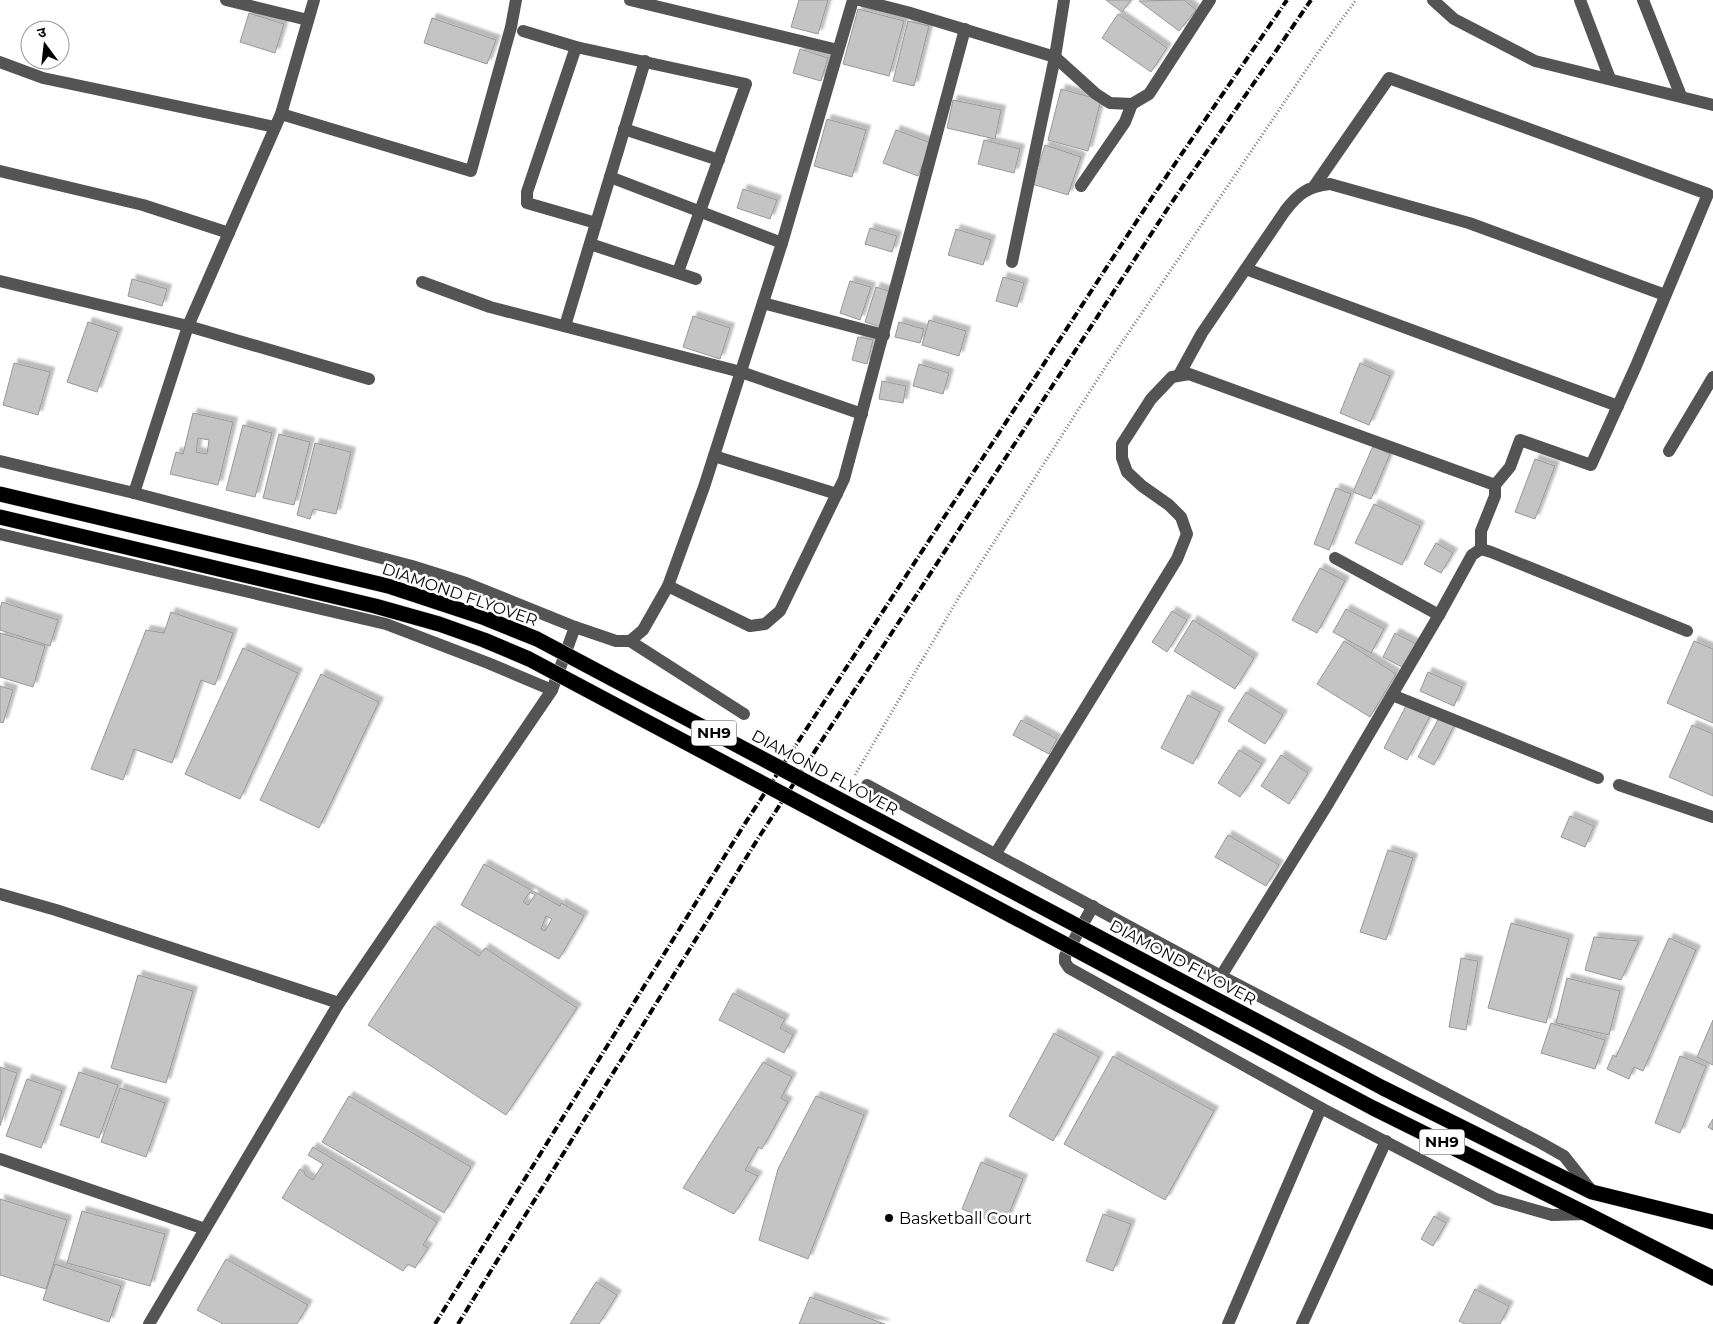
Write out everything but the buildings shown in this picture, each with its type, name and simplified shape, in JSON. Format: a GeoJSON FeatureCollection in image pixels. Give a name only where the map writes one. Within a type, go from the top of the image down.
{"type":"FeatureCollection","features":[{"type":"Feature","properties":{"kind":"highway","name":"DIAMOND FLYOVER"},"geometry":{"type":"LineString","coordinates":[[0,494],[388,586],[485,618],[537,639],[1366,1078],[1592,1192]]}},
{"type":"Feature","properties":{"kind":"highway","name":"NH9"},"geometry":{"type":"LineString","coordinates":[[0,517],[374,606],[439,624],[484,640],[529,660],[1364,1103],[1713,1278]]}},
{"type":"Feature","properties":{"kind":"highway","name":"NH9"},"geometry":{"type":"LineString","coordinates":[[1592,1192],[1713,1222]]}},
{"type":"Feature","properties":{"kind":"street"},"geometry":{"type":"LineString","coordinates":[[226,0],[308,20]]}},
{"type":"Feature","properties":{"kind":"street"},"geometry":{"type":"LineString","coordinates":[[134,493],[188,326],[281,114],[314,0]]}},
{"type":"Feature","properties":{"kind":"street"},"geometry":{"type":"LineString","coordinates":[[281,114],[471,171],[511,27],[516,0]]}},
{"type":"Feature","properties":{"kind":"street"},"geometry":{"type":"LineString","coordinates":[[630,0],[838,50]]}},
{"type":"Feature","properties":{"kind":"street"},"geometry":{"type":"LineString","coordinates":[[630,642],[643,630],[668,586],[714,456],[782,243],[853,0]]}},
{"type":"Feature","properties":{"kind":"street"},"geometry":{"type":"LineString","coordinates":[[859,0],[907,12],[1055,57],[1096,94],[1110,103],[1132,104],[1149,94],[1210,0]]}},
{"type":"Feature","properties":{"kind":"street"},"geometry":{"type":"LineString","coordinates":[[1012,262],[1055,57],[1064,0]]}},
{"type":"Feature","properties":{"kind":"street"},"geometry":{"type":"LineString","coordinates":[[1433,0],[1454,19],[1535,61],[1713,105]]}},
{"type":"Feature","properties":{"kind":"street"},"geometry":{"type":"LineString","coordinates":[[1580,0],[1610,79]]}},
{"type":"Feature","properties":{"kind":"street"},"geometry":{"type":"LineString","coordinates":[[1643,0],[1681,96]]}},
{"type":"Feature","properties":{"kind":"street"},"geometry":{"type":"LineString","coordinates":[[668,586],[750,626],[764,624],[780,611],[844,479],[965,30]]}},
{"type":"Feature","properties":{"kind":"street"},"geometry":{"type":"LineString","coordinates":[[523,31],[576,47],[746,84],[678,272]]}},
{"type":"Feature","properties":{"kind":"street"},"geometry":{"type":"LineString","coordinates":[[576,47],[527,192],[527,202],[596,223]]}},
{"type":"Feature","properties":{"kind":"street"},"geometry":{"type":"LineString","coordinates":[[565,326],[645,61]]}},
{"type":"Feature","properties":{"kind":"street"},"geometry":{"type":"LineString","coordinates":[[0,62],[43,78],[275,127]]}},
{"type":"Feature","properties":{"kind":"street"},"geometry":{"type":"LineString","coordinates":[[1179,375],[1202,333],[1296,197],[1316,185],[1389,78],[1708,194],[1591,465],[1520,440],[1510,467],[1495,485],[1495,496],[1481,531],[1481,549]]}},
{"type":"Feature","properties":{"kind":"street"},"geometry":{"type":"LineString","coordinates":[[1081,186],[1125,122],[1132,104]]}},
{"type":"Feature","properties":{"kind":"street"},"geometry":{"type":"LineString","coordinates":[[624,129],[719,160]]}},
{"type":"Feature","properties":{"kind":"street"},"geometry":{"type":"LineString","coordinates":[[0,171],[143,205],[229,233]]}},
{"type":"Feature","properties":{"kind":"street"},"geometry":{"type":"LineString","coordinates":[[610,177],[782,243]]}},
{"type":"Feature","properties":{"kind":"street"},"geometry":{"type":"LineString","coordinates":[[1316,185],[1330,184],[1469,223],[1665,295]]}},
{"type":"Feature","properties":{"kind":"street"},"geometry":{"type":"LineString","coordinates":[[590,244],[696,278]]}},
{"type":"Feature","properties":{"kind":"street"},"geometry":{"type":"LineString","coordinates":[[1246,269],[1618,406]]}},
{"type":"Feature","properties":{"kind":"street"},"geometry":{"type":"LineString","coordinates":[[0,281],[188,326],[369,379]]}},
{"type":"Feature","properties":{"kind":"street"},"geometry":{"type":"LineString","coordinates":[[422,282],[490,306],[740,372],[862,414]]}},
{"type":"Feature","properties":{"kind":"street"},"geometry":{"type":"LineString","coordinates":[[763,303],[884,335]]}},
{"type":"Feature","properties":{"kind":"street"},"geometry":{"type":"LineString","coordinates":[[996,853],[1177,559],[1187,534],[1181,517],[1169,505],[1142,486],[1127,472],[1122,458],[1122,444],[1151,399],[1172,376],[1189,374],[1495,485]]}},
{"type":"Feature","properties":{"kind":"street"},"geometry":{"type":"LineString","coordinates":[[1669,451],[1713,377]]}},
{"type":"Feature","properties":{"kind":"street"},"geometry":{"type":"LineString","coordinates":[[714,456],[837,494]]}},
{"type":"Feature","properties":{"kind":"street"},"geometry":{"type":"LineString","coordinates":[[0,460],[134,493],[412,566],[457,580],[575,627],[616,641],[630,642],[744,714]]}},
{"type":"Feature","properties":{"kind":"street"},"geometry":{"type":"LineString","coordinates":[[0,534],[386,624],[552,690]]}},
{"type":"Feature","properties":{"kind":"street"},"geometry":{"type":"LineString","coordinates":[[1222,976],[1329,802],[1439,616],[1469,558],[1481,549]]}},
{"type":"Feature","properties":{"kind":"street"},"geometry":{"type":"LineString","coordinates":[[1481,549],[1687,631]]}},
{"type":"Feature","properties":{"kind":"street"},"geometry":{"type":"LineString","coordinates":[[1334,558],[1439,616]]}},
{"type":"Feature","properties":{"kind":"street"},"geometry":{"type":"LineString","coordinates":[[149,1324],[339,1003],[552,690],[575,627]]}},
{"type":"Feature","properties":{"kind":"street"},"geometry":{"type":"LineString","coordinates":[[1392,694],[1598,778]]}},
{"type":"Feature","properties":{"kind":"street"},"geometry":{"type":"LineString","coordinates":[[867,785],[1222,976],[1541,1143],[1564,1156],[1592,1192]]}},
{"type":"Feature","properties":{"kind":"street"},"geometry":{"type":"LineString","coordinates":[[1619,785],[1713,817]]}},
{"type":"Feature","properties":{"kind":"street"},"geometry":{"type":"LineString","coordinates":[[0,894],[56,910],[339,1003]]}},
{"type":"Feature","properties":{"kind":"street"},"geometry":{"type":"LineString","coordinates":[[1093,906],[1065,956],[1065,962],[1069,968],[1321,1108],[1496,1199],[1552,1215],[1587,1214]]}},
{"type":"Feature","properties":{"kind":"street"},"geometry":{"type":"LineString","coordinates":[[1228,1324],[1321,1108]]}},
{"type":"Feature","properties":{"kind":"street"},"geometry":{"type":"LineString","coordinates":[[1302,1324],[1386,1141]]}},
{"type":"Feature","properties":{"kind":"street"},"geometry":{"type":"LineString","coordinates":[[0,1159],[205,1229]]}},
{"type":"Feature","properties":{"kind":"path"},"geometry":{"type":"LineString","coordinates":[[854,778],[959,597],[1097,380],[1321,48],[1356,0]]}},
{"type":"Feature","properties":{"kind":"railway"},"geometry":{"type":"LineString","coordinates":[[435,1324],[744,825],[1155,193],[1287,0]]}},
{"type":"Feature","properties":{"kind":"railway"},"geometry":{"type":"LineString","coordinates":[[458,1324],[759,837],[1170,205],[1311,0]]}},
{"type":"Feature","properties":{"kind":"place","name":"Basketball Court"},"geometry":{"type":"Point","coordinates":[889,1218]}}]}
